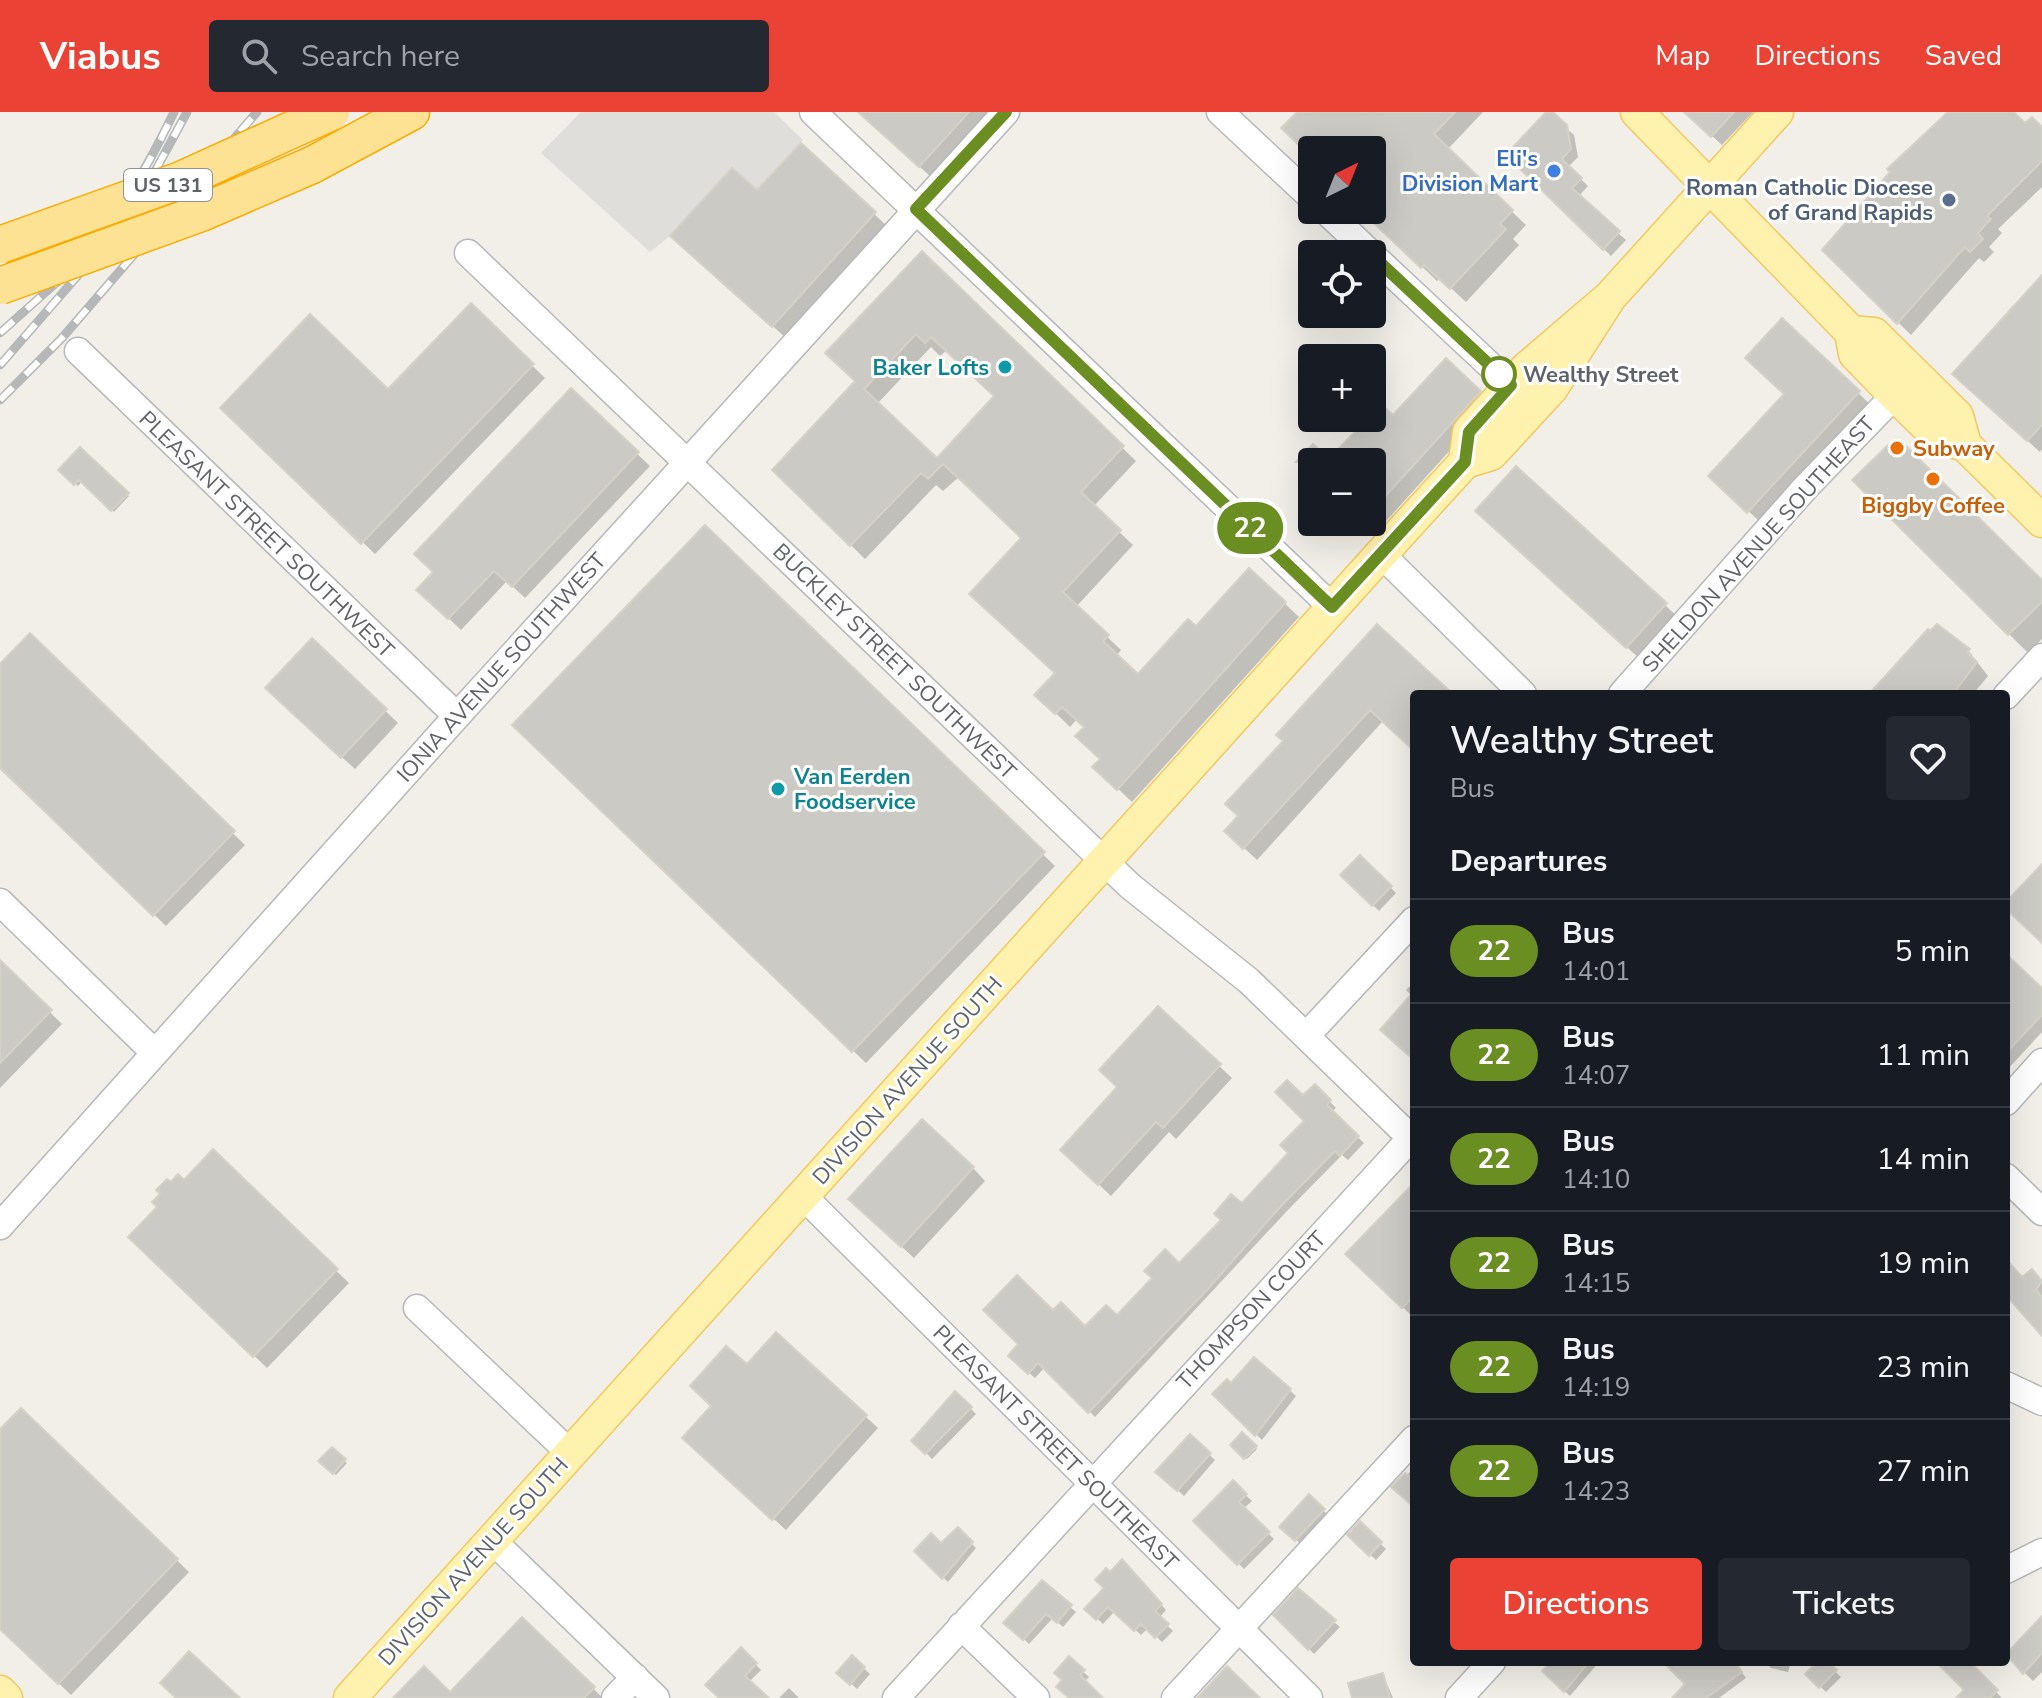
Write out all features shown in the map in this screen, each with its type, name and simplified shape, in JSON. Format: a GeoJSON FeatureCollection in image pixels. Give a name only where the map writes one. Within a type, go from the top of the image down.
{"type":"FeatureCollection","features":[{"type":"Feature","properties":{"kind":"highway","name":"US 131"},"geometry":{"type":"LineString","coordinates":[[0,245],[181,180],[331,112]]}},
{"type":"Feature","properties":{"kind":"highway","name":"US 131"},"geometry":{"type":"LineString","coordinates":[[0,286],[201,213],[312,165],[411,112]]}},
{"type":"Feature","properties":{"kind":"main road"},"geometry":{"type":"LineString","coordinates":[[1637,112],[1851,332],[1855,354],[1895,395],[1938,437],[1965,445],[2042,521]]}},
{"type":"Feature","properties":{"kind":"main road","name":"DIVISION AVENUE SOUTH"},"geometry":{"type":"LineString","coordinates":[[1465,462],[1469,432],[1511,385],[1610,297],[1777,112]]}},
{"type":"Feature","properties":{"kind":"main road","name":"DIVISION AVENUE SOUTH"},"geometry":{"type":"LineString","coordinates":[[350,1698],[1465,462],[1491,454],[1551,389],[1610,297]]}},
{"type":"Feature","properties":{"kind":"main road"},"geometry":{"type":"LineString","coordinates":[[1851,332],[1874,334],[1957,416],[1965,445]]}},
{"type":"Feature","properties":{"kind":"main road"},"geometry":{"type":"LineString","coordinates":[[0,1692],[6,1698]]}},
{"type":"Feature","properties":{"kind":"street"},"geometry":{"type":"LineString","coordinates":[[813,112],[1332,607]]}},
{"type":"Feature","properties":{"kind":"street","name":"IONIA AVENUE SOUTHWEST"},"geometry":{"type":"LineString","coordinates":[[0,1226],[457,716],[1006,112]]}},
{"type":"Feature","properties":{"kind":"street"},"geometry":{"type":"LineString","coordinates":[[1220,112],[1298,185]]}},
{"type":"Feature","properties":{"kind":"street"},"geometry":{"type":"LineString","coordinates":[[1340,224],[1357,240]]}},
{"type":"Feature","properties":{"kind":"street"},"geometry":{"type":"LineString","coordinates":[[468,253],[687,462]]}},
{"type":"Feature","properties":{"kind":"street"},"geometry":{"type":"LineString","coordinates":[[1386,267],[1511,385]]}},
{"type":"Feature","properties":{"kind":"street","name":"PLEASANT STREET SOUTHWEST"},"geometry":{"type":"LineString","coordinates":[[78,351],[457,716]]}},
{"type":"Feature","properties":{"kind":"street","name":"SHELDON AVENUE SOUTHEAST"},"geometry":{"type":"LineString","coordinates":[[1626,690],[1806,487],[1895,395]]}},
{"type":"Feature","properties":{"kind":"street","name":"BUCKLEY STREET SOUTHWEST"},"geometry":{"type":"LineString","coordinates":[[687,462],[1137,892],[1249,981],[1410,1137]]}},
{"type":"Feature","properties":{"kind":"street"},"geometry":{"type":"LineString","coordinates":[[1381,554],[1519,690]]}},
{"type":"Feature","properties":{"kind":"street"},"geometry":{"type":"LineString","coordinates":[[2010,692],[2042,657]]}},
{"type":"Feature","properties":{"kind":"street"},"geometry":{"type":"LineString","coordinates":[[0,902],[155,1053]]}},
{"type":"Feature","properties":{"kind":"street"},"geometry":{"type":"LineString","coordinates":[[1307,1035],[1410,924]]}},
{"type":"Feature","properties":{"kind":"street"},"geometry":{"type":"LineString","coordinates":[[2010,1098],[2042,1062]]}},
{"type":"Feature","properties":{"kind":"street","name":"THOMPSON COURT"},"geometry":{"type":"LineString","coordinates":[[1093,1483],[1410,1141]]}},
{"type":"Feature","properties":{"kind":"street"},"geometry":{"type":"LineString","coordinates":[[2010,1181],[2042,1212]]}},
{"type":"Feature","properties":{"kind":"street","name":"PLEASANT STREET SOUTHEAST"},"geometry":{"type":"LineString","coordinates":[[803,1196],[1309,1698]]}},
{"type":"Feature","properties":{"kind":"street"},"geometry":{"type":"LineString","coordinates":[[417,1308],[570,1453]]}},
{"type":"Feature","properties":{"kind":"street"},"geometry":{"type":"LineString","coordinates":[[2010,1387],[2042,1402]]}},
{"type":"Feature","properties":{"kind":"street"},"geometry":{"type":"LineString","coordinates":[[1175,1698],[1410,1443]]}},
{"type":"Feature","properties":{"kind":"street"},"geometry":{"type":"LineString","coordinates":[[896,1698],[1093,1483]]}},
{"type":"Feature","properties":{"kind":"street"},"geometry":{"type":"LineString","coordinates":[[493,1541],[656,1698]]}},
{"type":"Feature","properties":{"kind":"street"},"geometry":{"type":"LineString","coordinates":[[2010,1568],[2042,1552]]}},
{"type":"Feature","properties":{"kind":"street"},"geometry":{"type":"LineString","coordinates":[[961,1626],[1036,1698]]}},
{"type":"Feature","properties":{"kind":"street"},"geometry":{"type":"LineString","coordinates":[[1459,1698],[1488,1666]]}},
{"type":"Feature","properties":{"kind":"street"},"geometry":{"type":"LineString","coordinates":[[615,1698],[635,1677]]}},
{"type":"Feature","properties":{"kind":"shaded area"},"geometry":{"type":"Polygon","coordinates":[[[581,112],[774,112],[803,140],[757,190],[732,168],[670,236],[650,252],[541,153],[581,112]]]}},
{"type":"Feature","properties":{"kind":"building"},"geometry":{"type":"Polygon","coordinates":[[[858,112],[969,112],[919,167],[858,112]]]}},
{"type":"Feature","properties":{"kind":"building"},"geometry":{"type":"Polygon","coordinates":[[[1297,112],[1455,112],[1434,134],[1513,210],[1500,224],[1506,229],[1450,289],[1424,265],[1421,268],[1375,224],[1386,224],[1386,136],[1298,136],[1298,144],[1281,128],[1297,112]]]}},
{"type":"Feature","properties":{"kind":"building"},"geometry":{"type":"Polygon","coordinates":[[[1546,112],[1553,112],[1567,125],[1571,149],[1562,159],[1582,178],[1572,188],[1620,231],[1603,250],[1518,167],[1526,158],[1514,146],[1546,112]]]}},
{"type":"Feature","properties":{"kind":"building"},"geometry":{"type":"Polygon","coordinates":[[[1684,112],[1734,112],[1711,137],[1684,112]]]}},
{"type":"Feature","properties":{"kind":"building"},"geometry":{"type":"Polygon","coordinates":[[[1948,112],[2014,112],[2025,123],[2032,117],[2042,127],[2042,161],[1987,216],[1991,219],[1978,233],[1983,239],[1970,252],[1965,247],[1897,324],[1822,250],[1890,172],[1887,169],[1948,112]]]}},
{"type":"Feature","properties":{"kind":"building"},"geometry":{"type":"Polygon","coordinates":[[[801,143],[876,212],[772,327],[670,236],[732,168],[757,190],[801,143]]]}},
{"type":"Feature","properties":{"kind":"building"},"geometry":{"type":"Polygon","coordinates":[[[922,251],[1124,446],[1081,492],[1121,530],[1063,592],[1109,635],[1103,641],[1138,674],[1188,619],[1196,626],[1249,568],[1286,602],[1117,790],[1092,767],[1100,759],[1075,736],[1084,727],[1062,707],[1055,714],[1034,695],[1055,673],[969,594],[1021,538],[968,487],[943,464],[928,479],[921,473],[850,546],[772,470],[855,381],[825,353],[922,251]],[[916,334],[864,389],[937,458],[994,396],[931,337],[925,343],[916,334]]]}},
{"type":"Feature","properties":{"kind":"building"},"geometry":{"type":"Polygon","coordinates":[[[2042,275],[2042,425],[2027,441],[1952,374],[2042,275]]]}},
{"type":"Feature","properties":{"kind":"building"},"geometry":{"type":"Polygon","coordinates":[[[471,303],[534,364],[361,544],[220,408],[310,314],[388,389],[471,303]]]}},
{"type":"Feature","properties":{"kind":"building"},"geometry":{"type":"Polygon","coordinates":[[[1782,318],[1860,391],[1747,513],[1708,476],[1784,394],[1745,358],[1782,318]]]}},
{"type":"Feature","properties":{"kind":"building"},"geometry":{"type":"Polygon","coordinates":[[[1446,358],[1481,391],[1386,496],[1386,448],[1339,448],[1355,432],[1386,432],[1386,409],[1393,415],[1446,358]]]}},
{"type":"Feature","properties":{"kind":"building"},"geometry":{"type":"Polygon","coordinates":[[[571,388],[639,452],[512,587],[494,571],[448,619],[416,590],[433,572],[414,554],[571,388]]]}},
{"type":"Feature","properties":{"kind":"building"},"geometry":{"type":"Polygon","coordinates":[[[1888,445],[1905,445],[2042,580],[2042,602],[2008,635],[1852,480],[1888,445]]]}},
{"type":"Feature","properties":{"kind":"building"},"geometry":{"type":"Polygon","coordinates":[[[80,447],[129,493],[111,511],[79,480],[74,485],[58,470],[80,447]]]}},
{"type":"Feature","properties":{"kind":"building"},"geometry":{"type":"Polygon","coordinates":[[[1516,466],[1667,603],[1626,648],[1475,511],[1516,466]]]}},
{"type":"Feature","properties":{"kind":"building","name":"Van Eerden Foodservice"},"geometry":{"type":"Polygon","coordinates":[[[705,525],[1045,852],[852,1052],[512,725],[705,525]]]}},
{"type":"Feature","properties":{"kind":"building"},"geometry":{"type":"Polygon","coordinates":[[[1377,624],[1449,690],[1410,690],[1410,747],[1370,710],[1243,849],[1224,831],[1238,816],[1225,804],[1283,741],[1276,735],[1377,624]]]}},
{"type":"Feature","properties":{"kind":"building"},"geometry":{"type":"Polygon","coordinates":[[[1937,624],[1970,649],[1967,652],[1977,662],[1956,690],[1873,690],[1928,629],[1930,631],[1937,624]]]}},
{"type":"Feature","properties":{"kind":"building"},"geometry":{"type":"Polygon","coordinates":[[[30,633],[235,831],[153,916],[0,768],[0,664],[30,633]]]}},
{"type":"Feature","properties":{"kind":"building"},"geometry":{"type":"Polygon","coordinates":[[[312,638],[387,709],[341,758],[265,688],[312,638]]]}},
{"type":"Feature","properties":{"kind":"building"},"geometry":{"type":"Polygon","coordinates":[[[1360,855],[1392,886],[1372,906],[1340,875],[1360,855]]]}},
{"type":"Feature","properties":{"kind":"building"},"geometry":{"type":"Polygon","coordinates":[[[2042,864],[2042,943],[2010,913],[2010,898],[2042,864]]]}},
{"type":"Feature","properties":{"kind":"building"},"geometry":{"type":"Polygon","coordinates":[[[2010,958],[2042,988],[2042,1015],[2010,1049],[2010,958]]]}},
{"type":"Feature","properties":{"kind":"building"},"geometry":{"type":"Polygon","coordinates":[[[0,960],[52,1010],[0,1063],[0,960]]]}},
{"type":"Feature","properties":{"kind":"building"},"geometry":{"type":"Polygon","coordinates":[[[1410,996],[1410,1056],[1380,1030],[1410,996]]]}},
{"type":"Feature","properties":{"kind":"building"},"geometry":{"type":"Polygon","coordinates":[[[1158,1006],[1221,1064],[1163,1128],[1156,1122],[1098,1185],[1060,1150],[1117,1087],[1099,1070],[1158,1006]]]}},
{"type":"Feature","properties":{"kind":"building"},"geometry":{"type":"Polygon","coordinates":[[[1287,1080],[1303,1095],[1315,1084],[1331,1100],[1327,1105],[1359,1136],[1340,1156],[1335,1151],[1282,1205],[1207,1290],[1088,1413],[1038,1363],[1028,1374],[1008,1356],[1018,1344],[983,1310],[1017,1275],[1053,1310],[1061,1302],[1085,1326],[1106,1305],[1117,1315],[1152,1278],[1144,1271],[1165,1249],[1179,1263],[1221,1220],[1214,1214],[1231,1194],[1242,1203],[1288,1153],[1280,1145],[1304,1121],[1275,1092],[1287,1080]]]}},
{"type":"Feature","properties":{"kind":"building"},"geometry":{"type":"Polygon","coordinates":[[[922,1119],[974,1167],[901,1247],[848,1199],[922,1119]]]}},
{"type":"Feature","properties":{"kind":"building"},"geometry":{"type":"Polygon","coordinates":[[[213,1149],[338,1269],[253,1357],[128,1237],[157,1207],[152,1202],[160,1194],[156,1190],[167,1179],[171,1182],[178,1174],[184,1180],[213,1149]]]}},
{"type":"Feature","properties":{"kind":"building"},"geometry":{"type":"Polygon","coordinates":[[[1410,1187],[1410,1300],[1402,1308],[1345,1254],[1410,1187]]]}},
{"type":"Feature","properties":{"kind":"building"},"geometry":{"type":"Polygon","coordinates":[[[2010,1264],[2022,1277],[2032,1269],[2042,1281],[2036,1290],[2042,1297],[2042,1336],[2010,1300],[2010,1264]]]}},
{"type":"Feature","properties":{"kind":"building"},"geometry":{"type":"Polygon","coordinates":[[[776,1332],[867,1415],[772,1520],[682,1438],[711,1406],[690,1386],[726,1346],[747,1364],[776,1332]]]}},
{"type":"Feature","properties":{"kind":"building"},"geometry":{"type":"Polygon","coordinates":[[[1254,1357],[1291,1389],[1255,1436],[1212,1394],[1227,1379],[1231,1383],[1254,1357]]]}},
{"type":"Feature","properties":{"kind":"building"},"geometry":{"type":"Polygon","coordinates":[[[955,1391],[972,1407],[925,1454],[911,1441],[955,1391]]]}},
{"type":"Feature","properties":{"kind":"building"},"geometry":{"type":"Polygon","coordinates":[[[21,1408],[178,1559],[58,1684],[0,1629],[0,1429],[21,1408]]]}},
{"type":"Feature","properties":{"kind":"building"},"geometry":{"type":"Polygon","coordinates":[[[1242,1432],[1257,1446],[1244,1459],[1230,1445],[1242,1432]]]}},
{"type":"Feature","properties":{"kind":"building"},"geometry":{"type":"Polygon","coordinates":[[[1190,1434],[1211,1453],[1177,1491],[1155,1472],[1190,1434]]]}},
{"type":"Feature","properties":{"kind":"building"},"geometry":{"type":"Polygon","coordinates":[[[332,1447],[346,1459],[333,1474],[318,1461],[332,1447]]]}},
{"type":"Feature","properties":{"kind":"building"},"geometry":{"type":"Polygon","coordinates":[[[1405,1473],[1410,1477],[1410,1504],[1391,1487],[1405,1473]]]}},
{"type":"Feature","properties":{"kind":"building"},"geometry":{"type":"Polygon","coordinates":[[[1233,1480],[1247,1494],[1239,1502],[1270,1532],[1237,1565],[1193,1521],[1233,1480]]]}},
{"type":"Feature","properties":{"kind":"building"},"geometry":{"type":"Polygon","coordinates":[[[1309,1494],[1325,1509],[1295,1541],[1279,1527],[1309,1494]]]}},
{"type":"Feature","properties":{"kind":"building"},"geometry":{"type":"Polygon","coordinates":[[[1360,1521],[1382,1542],[1369,1556],[1347,1535],[1360,1521]]]}},
{"type":"Feature","properties":{"kind":"building"},"geometry":{"type":"Polygon","coordinates":[[[958,1527],[973,1542],[942,1579],[914,1551],[931,1533],[941,1543],[958,1527]]]}},
{"type":"Feature","properties":{"kind":"building"},"geometry":{"type":"Polygon","coordinates":[[[1122,1559],[1162,1604],[1155,1611],[1169,1624],[1155,1638],[1141,1624],[1134,1631],[1108,1607],[1096,1620],[1084,1609],[1104,1588],[1095,1580],[1106,1568],[1110,1572],[1122,1559]]]}},
{"type":"Feature","properties":{"kind":"building"},"geometry":{"type":"Polygon","coordinates":[[[1042,1580],[1072,1605],[1057,1623],[1046,1614],[1023,1640],[1003,1623],[1042,1580]]]}},
{"type":"Feature","properties":{"kind":"building"},"geometry":{"type":"Polygon","coordinates":[[[1298,1588],[1336,1620],[1308,1650],[1273,1615],[1298,1588]]]}},
{"type":"Feature","properties":{"kind":"building"},"geometry":{"type":"Polygon","coordinates":[[[2042,1616],[2042,1653],[2023,1674],[2010,1659],[2010,1650],[2042,1616]]]}},
{"type":"Feature","properties":{"kind":"building"},"geometry":{"type":"Polygon","coordinates":[[[522,1617],[595,1687],[584,1698],[393,1698],[424,1666],[450,1692],[522,1617]]]}},
{"type":"Feature","properties":{"kind":"building"},"geometry":{"type":"Polygon","coordinates":[[[741,1647],[757,1663],[745,1676],[769,1698],[719,1698],[705,1685],[741,1647]]]}},
{"type":"Feature","properties":{"kind":"building"},"geometry":{"type":"Polygon","coordinates":[[[189,1651],[240,1698],[176,1698],[160,1683],[189,1651]]]}},
{"type":"Feature","properties":{"kind":"building"},"geometry":{"type":"Polygon","coordinates":[[[852,1655],[865,1667],[850,1685],[836,1673],[852,1655]]]}},
{"type":"Feature","properties":{"kind":"building"},"geometry":{"type":"Polygon","coordinates":[[[1069,1656],[1085,1670],[1080,1675],[1103,1698],[1069,1698],[1056,1687],[1062,1680],[1054,1673],[1069,1656]]]}},
{"type":"Feature","properties":{"kind":"building"},"geometry":{"type":"Polygon","coordinates":[[[1227,1666],[1260,1698],[1197,1698],[1227,1666]]]}},
{"type":"Feature","properties":{"kind":"building"},"geometry":{"type":"Polygon","coordinates":[[[1547,1666],[1586,1666],[1564,1692],[1542,1671],[1547,1666]]]}},
{"type":"Feature","properties":{"kind":"building"},"geometry":{"type":"Polygon","coordinates":[[[1667,1666],[1738,1666],[1742,1672],[1706,1698],[1672,1698],[1685,1684],[1667,1666]]]}},
{"type":"Feature","properties":{"kind":"building"},"geometry":{"type":"Polygon","coordinates":[[[1813,1666],[1832,1666],[1837,1670],[1819,1688],[1805,1674],[1813,1666]]]}},
{"type":"Feature","properties":{"kind":"building"},"geometry":{"type":"Polygon","coordinates":[[[1940,1666],[1974,1666],[1998,1690],[1990,1698],[1956,1698],[1964,1690],[1940,1666]]]}},
{"type":"Feature","properties":{"kind":"building"},"geometry":{"type":"Polygon","coordinates":[[[1383,1673],[1390,1698],[1352,1698],[1348,1683],[1383,1673]]]}},
{"type":"Feature","properties":{"kind":"railway"},"geometry":{"type":"LineString","coordinates":[[102,231],[142,174],[174,112]]}},
{"type":"Feature","properties":{"kind":"railway"},"geometry":{"type":"LineString","coordinates":[[0,365],[133,212],[187,112]]}},
{"type":"Feature","properties":{"kind":"railway"},"geometry":{"type":"LineString","coordinates":[[0,400],[62,338],[257,112]]}},
{"type":"Feature","properties":{"kind":"railway"},"geometry":{"type":"LineString","coordinates":[[0,333],[67,273]]}},
{"type":"Feature","properties":{"kind":"bus line","name":"22"},"geometry":{"type":"LineString","coordinates":[[1006,112],[916,209],[1332,607],[1465,462],[1469,432],[1511,385],[1386,268]]}},
{"type":"Feature","properties":{"kind":"place","name":"Eli's Division Mart"},"geometry":{"type":"Point","coordinates":[1554,171]}},
{"type":"Feature","properties":{"kind":"place","name":"Roman Catholic Diocese of Grand Rapids"},"geometry":{"type":"Point","coordinates":[1949,200]}},
{"type":"Feature","properties":{"kind":"place","name":"Baker Lofts"},"geometry":{"type":"Point","coordinates":[1005,367]}},
{"type":"Feature","properties":{"kind":"place","name":"Wealthy Street"},"geometry":{"type":"Point","coordinates":[1499,374]}},
{"type":"Feature","properties":{"kind":"place","name":"Subway"},"geometry":{"type":"Point","coordinates":[1897,448]}},
{"type":"Feature","properties":{"kind":"place","name":"Biggby Coffee"},"geometry":{"type":"Point","coordinates":[1933,479]}},
{"type":"Feature","properties":{"kind":"place","name":"Van Eerden Foodservice"},"geometry":{"type":"Point","coordinates":[778,789]}}]}
